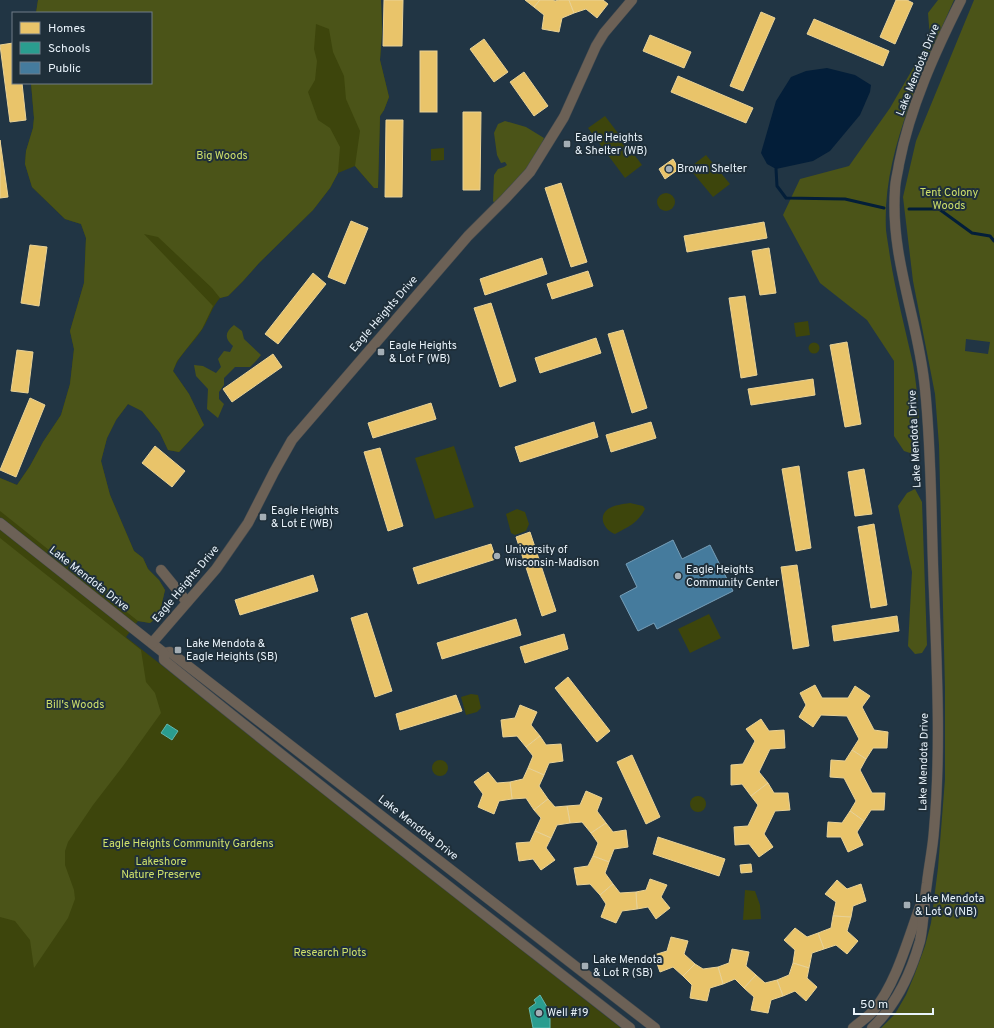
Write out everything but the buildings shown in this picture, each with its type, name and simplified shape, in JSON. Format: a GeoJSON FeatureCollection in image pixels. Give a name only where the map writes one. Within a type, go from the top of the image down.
{"type":"FeatureCollection","features":[{"type":"Feature","properties":{"kind":"street","name":"Eagle Heights Drive"},"geometry":{"type":"LineString","coordinates":[[152,644],[216,569],[248,523],[292,440],[468,236],[505,200],[530,172],[564,117],[596,46],[604,33],[632,0]]}},
{"type":"Feature","properties":{"kind":"street","name":"Lake Mendota Drive"},"geometry":{"type":"LineString","coordinates":[[872,1028],[892,1004],[904,983],[920,938],[934,831],[937,751],[936,661],[929,444],[925,387],[897,250],[894,213],[895,194],[902,151],[913,112],[921,90],[961,0]]}},
{"type":"Feature","properties":{"kind":"street","name":"Lake Mendota Drive"},"geometry":{"type":"LineString","coordinates":[[0,523],[152,644],[164,653],[170,652],[655,1028]]}},
{"type":"Feature","properties":{"kind":"street"},"geometry":{"type":"LineString","coordinates":[[161,570],[187,602]]}},
{"type":"Feature","properties":{"kind":"street","name":"Lake Mendota Drive"},"geometry":{"type":"LineString","coordinates":[[164,653],[164,660],[231,715],[480,912],[630,1028]]}},
{"type":"Feature","properties":{"kind":"street","name":"Lake Mendota Drive"},"geometry":{"type":"LineString","coordinates":[[853,1028],[873,1010],[884,996],[901,960],[926,891]]}},
{"type":"Feature","properties":{"kind":"shaded area","name":"University of Wisconsin-Madison"},"geometry":{"type":"Polygon","coordinates":[[[0,0],[994,0],[994,1028],[0,1028],[0,0]]]}},
{"type":"Feature","properties":{"kind":"green space","name":"Lakeshore Nature Preserve"},"geometry":{"type":"Polygon","coordinates":[[[38,0],[381,0],[382,31],[380,60],[389,97],[380,116],[378,188],[374,188],[355,166],[338,173],[330,188],[313,210],[228,296],[220,298],[217,301],[203,328],[179,359],[173,371],[189,394],[204,425],[179,452],[168,450],[160,433],[142,411],[128,404],[116,420],[107,438],[101,461],[110,495],[134,551],[143,558],[148,569],[159,580],[165,590],[159,616],[150,623],[138,621],[126,637],[621,1028],[0,1028],[0,478],[17,485],[61,415],[70,384],[74,349],[70,331],[84,283],[86,238],[81,224],[65,219],[32,187],[25,164],[26,151],[33,128],[34,118],[31,84],[152,84],[152,12],[36,12],[38,0]]]}},
{"type":"Feature","properties":{"kind":"green space","name":"Big Woods"},"geometry":{"type":"Polygon","coordinates":[[[38,0],[381,0],[382,31],[380,60],[389,97],[380,116],[378,188],[374,188],[355,166],[360,131],[346,99],[344,76],[333,52],[329,29],[316,24],[314,49],[317,61],[315,80],[308,92],[318,120],[330,128],[340,147],[338,173],[330,188],[313,210],[228,296],[220,298],[212,288],[158,237],[144,234],[213,306],[202,329],[177,361],[173,371],[189,394],[204,425],[179,452],[168,450],[160,433],[142,411],[128,404],[116,420],[107,438],[101,461],[110,495],[134,551],[143,558],[148,569],[159,580],[165,590],[159,616],[150,623],[138,621],[0,511],[0,478],[17,485],[61,415],[70,384],[74,349],[70,331],[84,283],[86,238],[81,224],[65,219],[32,187],[25,164],[26,151],[33,128],[34,118],[31,84],[152,84],[152,12],[36,12],[38,0]]]}},
{"type":"Feature","properties":{"kind":"green space"},"geometry":{"type":"Polygon","coordinates":[[[938,0],[954,0],[907,112],[891,171],[887,201],[886,230],[890,257],[915,374],[920,446],[913,454],[904,451],[894,436],[894,361],[867,320],[820,283],[783,215],[800,179],[849,166],[890,108],[930,39],[928,13],[938,0]]]}},
{"type":"Feature","properties":{"kind":"green space","name":"Tent Colony Woods"},"geometry":{"type":"Polygon","coordinates":[[[974,0],[994,0],[994,1028],[881,1028],[895,1014],[906,995],[925,946],[931,923],[938,868],[945,779],[945,689],[939,445],[935,394],[913,281],[903,197],[916,141],[974,0]],[[966,339],[965,351],[988,354],[990,342],[966,339]]]}},
{"type":"Feature","properties":{"kind":"green space"},"geometry":{"type":"Polygon","coordinates":[[[605,116],[642,165],[625,178],[588,128],[605,116]]]}},
{"type":"Feature","properties":{"kind":"green space"},"geometry":{"type":"Polygon","coordinates":[[[505,121],[526,127],[544,138],[530,165],[495,204],[493,201],[494,175],[498,169],[507,165],[505,162],[501,163],[497,155],[494,133],[498,124],[505,121]]]}},
{"type":"Feature","properties":{"kind":"green space"},"geometry":{"type":"Polygon","coordinates":[[[444,148],[444,160],[431,161],[431,149],[444,148]]]}},
{"type":"Feature","properties":{"kind":"green space"},"geometry":{"type":"Polygon","coordinates":[[[706,155],[730,184],[713,197],[689,168],[706,155]]]}},
{"type":"Feature","properties":{"kind":"green space"},"geometry":{"type":"Polygon","coordinates":[[[666,193],[670,194],[674,198],[674,206],[670,210],[666,211],[662,210],[658,206],[657,202],[658,198],[662,194],[666,193]]]}},
{"type":"Feature","properties":{"kind":"green space"},"geometry":{"type":"Polygon","coordinates":[[[808,321],[810,335],[796,337],[794,323],[808,321]]]}},
{"type":"Feature","properties":{"kind":"green space"},"geometry":{"type":"Polygon","coordinates":[[[234,325],[242,331],[244,339],[261,355],[250,367],[235,367],[224,378],[224,385],[219,392],[219,399],[224,404],[218,418],[207,409],[208,389],[196,376],[194,365],[203,366],[216,373],[221,367],[218,359],[224,351],[230,352],[233,346],[227,338],[227,333],[234,325]]]}},
{"type":"Feature","properties":{"kind":"green space"},"geometry":{"type":"Polygon","coordinates":[[[814,342],[818,344],[820,348],[818,352],[814,354],[810,352],[808,348],[810,344],[814,342]]]}},
{"type":"Feature","properties":{"kind":"green space"},"geometry":{"type":"Polygon","coordinates":[[[454,446],[474,507],[435,519],[415,458],[454,446]]]}},
{"type":"Feature","properties":{"kind":"green space"},"geometry":{"type":"Polygon","coordinates":[[[915,489],[922,502],[927,645],[922,653],[915,654],[908,646],[912,572],[898,506],[907,493],[915,489]]]}},
{"type":"Feature","properties":{"kind":"green space"},"geometry":{"type":"Polygon","coordinates":[[[630,503],[643,506],[645,509],[639,518],[615,534],[608,530],[605,527],[603,520],[605,512],[613,507],[630,503]]]}},
{"type":"Feature","properties":{"kind":"green space"},"geometry":{"type":"Polygon","coordinates":[[[517,509],[525,512],[529,524],[526,531],[515,535],[511,533],[506,514],[517,509]]]}},
{"type":"Feature","properties":{"kind":"green space","name":"Bill's Woods"},"geometry":{"type":"Polygon","coordinates":[[[0,538],[141,650],[146,682],[155,693],[161,713],[93,805],[68,842],[65,851],[65,865],[74,890],[75,899],[68,918],[34,968],[30,940],[15,921],[0,917],[0,538]]]}},
{"type":"Feature","properties":{"kind":"green space"},"geometry":{"type":"Polygon","coordinates":[[[709,614],[721,638],[690,653],[678,629],[709,614]]]}},
{"type":"Feature","properties":{"kind":"green space"},"geometry":{"type":"Polygon","coordinates":[[[471,694],[478,695],[481,708],[477,712],[466,715],[461,697],[471,694]]]}},
{"type":"Feature","properties":{"kind":"green space"},"geometry":{"type":"Polygon","coordinates":[[[440,760],[447,765],[448,768],[443,775],[440,776],[433,771],[432,768],[437,761],[440,760]]]}},
{"type":"Feature","properties":{"kind":"green space"},"geometry":{"type":"Polygon","coordinates":[[[698,796],[705,801],[706,804],[701,811],[698,812],[691,807],[690,804],[695,797],[698,796]]]}},
{"type":"Feature","properties":{"kind":"green space"},"geometry":{"type":"Polygon","coordinates":[[[745,890],[755,891],[760,905],[761,919],[743,920],[745,890]]]}},
{"type":"Feature","properties":{"kind":"water"},"geometry":{"type":"Polygon","coordinates":[[[827,68],[855,75],[871,85],[870,92],[860,115],[830,151],[813,161],[776,169],[767,164],[761,153],[776,101],[791,77],[806,71],[827,68]]]}},
{"type":"Feature","properties":{"kind":"waterway"},"geometry":{"type":"LineString","coordinates":[[776,169],[777,186],[786,198],[845,199],[884,208]]}},
{"type":"Feature","properties":{"kind":"waterway"},"geometry":{"type":"LineString","coordinates":[[909,209],[939,209],[972,233],[990,236],[994,241]]}},
{"type":"Feature","properties":{"kind":"place","name":"Eagle Heights & Shelter (WB)"},"geometry":{"type":"Point","coordinates":[567,144]}},
{"type":"Feature","properties":{"kind":"place","name":"Brown Shelter"},"geometry":{"type":"Point","coordinates":[669,169]}},
{"type":"Feature","properties":{"kind":"place","name":"Eagle Heights & Lot F (WB)"},"geometry":{"type":"Point","coordinates":[381,352]}},
{"type":"Feature","properties":{"kind":"place","name":"Eagle Heights & Lot E (WB)"},"geometry":{"type":"Point","coordinates":[263,517]}},
{"type":"Feature","properties":{"kind":"place","name":"University of Wisconsin-Madison"},"geometry":{"type":"Point","coordinates":[497,556]}},
{"type":"Feature","properties":{"kind":"place","name":"Eagle Heights Community Center"},"geometry":{"type":"Point","coordinates":[678,576]}},
{"type":"Feature","properties":{"kind":"place","name":"Lake Mendota & Eagle Heights (SB)"},"geometry":{"type":"Point","coordinates":[178,650]}},
{"type":"Feature","properties":{"kind":"place","name":"Lake Mendota & Lot Q (NB)"},"geometry":{"type":"Point","coordinates":[907,905]}},
{"type":"Feature","properties":{"kind":"place","name":"Lake Mendota & Lot R (SB)"},"geometry":{"type":"Point","coordinates":[585,966]}},
{"type":"Feature","properties":{"kind":"place","name":"Well #19"},"geometry":{"type":"Point","coordinates":[539,1013]}},
{"type":"Feature","properties":{"kind":"park label","name":"Eagle Heights Community Gardens"},"geometry":{"type":"Point","coordinates":[188,844]}},
{"type":"Feature","properties":{"kind":"park label","name":"Research Plots"},"geometry":{"type":"Point","coordinates":[330,953]}}]}
